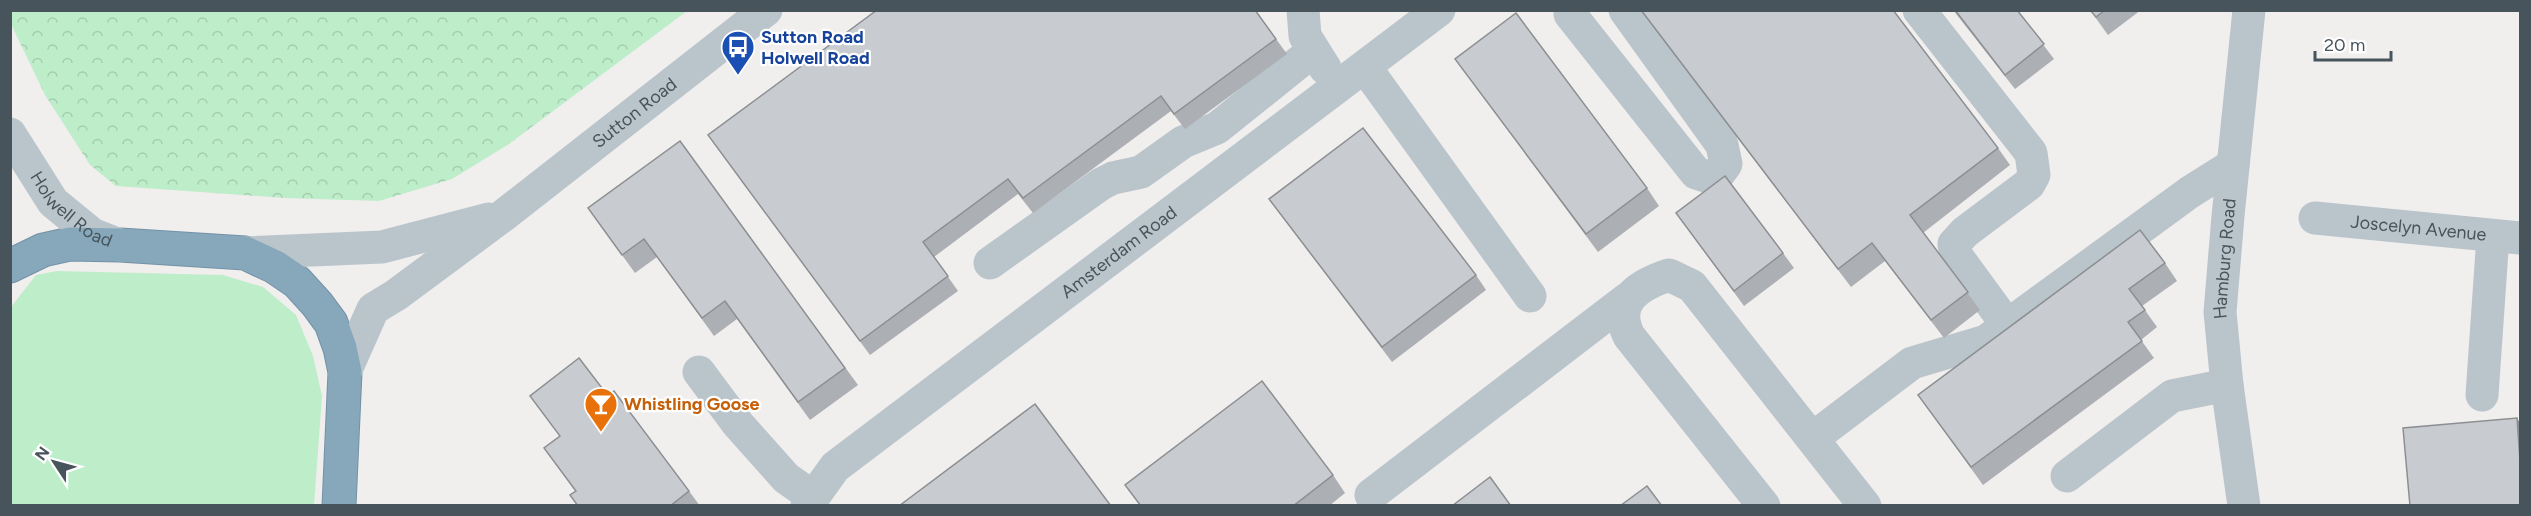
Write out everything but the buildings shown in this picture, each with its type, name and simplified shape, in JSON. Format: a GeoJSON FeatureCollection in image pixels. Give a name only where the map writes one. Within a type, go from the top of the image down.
{"type":"FeatureCollection","features":[{"type":"Feature","properties":{"kind":"highway"},"geometry":{"type":"LineString","coordinates":[[10,266],[43,250],[70,244],[120,245],[245,253],[275,267],[297,282],[331,323],[345,372],[339,506]]}},
{"type":"Feature","properties":{"kind":"street","name":"Sutton Road"},"geometry":{"type":"LineString","coordinates":[[345,372],[373,309],[396,295],[504,215],[766,10]]}},
{"type":"Feature","properties":{"kind":"street"},"geometry":{"type":"LineString","coordinates":[[1304,10],[1305,36],[1313,51],[1339,86]]}},
{"type":"Feature","properties":{"kind":"street"},"geometry":{"type":"LineString","coordinates":[[1570,14],[1696,173],[1714,179],[1726,164],[1722,146],[1625,10]]}},
{"type":"Feature","properties":{"kind":"street"},"geometry":{"type":"LineString","coordinates":[[1919,10],[2031,153],[2034,175],[2029,184],[1965,232],[1954,244],[1956,255],[2007,325]]}},
{"type":"Feature","properties":{"kind":"street","name":"Hamburg Road"},"geometry":{"type":"LineString","coordinates":[[2244,506],[2227,385],[2220,312],[2249,10]]}},
{"type":"Feature","properties":{"kind":"street","name":"Amsterdam Road"},"geometry":{"type":"LineString","coordinates":[[810,501],[835,467],[1365,67],[1420,16]]}},
{"type":"Feature","properties":{"kind":"street"},"geometry":{"type":"LineString","coordinates":[[990,263],[1101,184],[1113,178],[1141,172],[1183,142],[1217,128],[1313,51]]}},
{"type":"Feature","properties":{"kind":"street"},"geometry":{"type":"LineString","coordinates":[[1365,67],[1530,296]]}},
{"type":"Feature","properties":{"kind":"street","name":"Holwell Road"},"geometry":{"type":"LineString","coordinates":[[10,134],[53,202],[92,234],[120,245]]}},
{"type":"Feature","properties":{"kind":"street"},"geometry":{"type":"LineString","coordinates":[[1813,438],[1912,363],[1986,341],[2190,192],[2233,165]]}},
{"type":"Feature","properties":{"kind":"street"},"geometry":{"type":"LineString","coordinates":[[1148,167],[1178,208]]}},
{"type":"Feature","properties":{"kind":"street","name":"Sutton Road"},"geometry":{"type":"LineString","coordinates":[[245,253],[382,247],[504,215]]}},
{"type":"Feature","properties":{"kind":"street","name":"Joscelyn Avenue"},"geometry":{"type":"LineString","coordinates":[[2315,218],[2507,237]]}},
{"type":"Feature","properties":{"kind":"street"},"geometry":{"type":"LineString","coordinates":[[2482,395],[2507,237]]}},
{"type":"Feature","properties":{"kind":"street"},"geometry":{"type":"LineString","coordinates":[[1371,495],[1651,281],[1669,275],[1692,286],[1865,506]]}},
{"type":"Feature","properties":{"kind":"street"},"geometry":{"type":"LineString","coordinates":[[1628,299],[1622,312],[1624,326],[1629,336],[1764,506]]}},
{"type":"Feature","properties":{"kind":"street"},"geometry":{"type":"LineString","coordinates":[[699,372],[737,423],[786,478],[810,501]]}},
{"type":"Feature","properties":{"kind":"street"},"geometry":{"type":"LineString","coordinates":[[2067,476],[2172,396],[2227,385]]}},
{"type":"Feature","properties":{"kind":"green space"},"geometry":{"type":"Polygon","coordinates":[[[10,11],[687,11],[509,144],[452,179],[379,201],[285,198],[116,186],[90,165],[45,95],[11,24],[10,11]]]}},
{"type":"Feature","properties":{"kind":"green space"},"geometry":{"type":"Polygon","coordinates":[[[57,271],[223,275],[263,287],[296,315],[313,356],[322,396],[314,505],[11,505],[11,307],[36,275],[57,271]]]}},
{"type":"Feature","properties":{"kind":"place","name":"Sutton Road Holwell Road"},"geometry":{"type":"Point","coordinates":[738,76]}},
{"type":"Feature","properties":{"kind":"place","name":"Whistling Goose"},"geometry":{"type":"Point","coordinates":[601,433]}}]}
